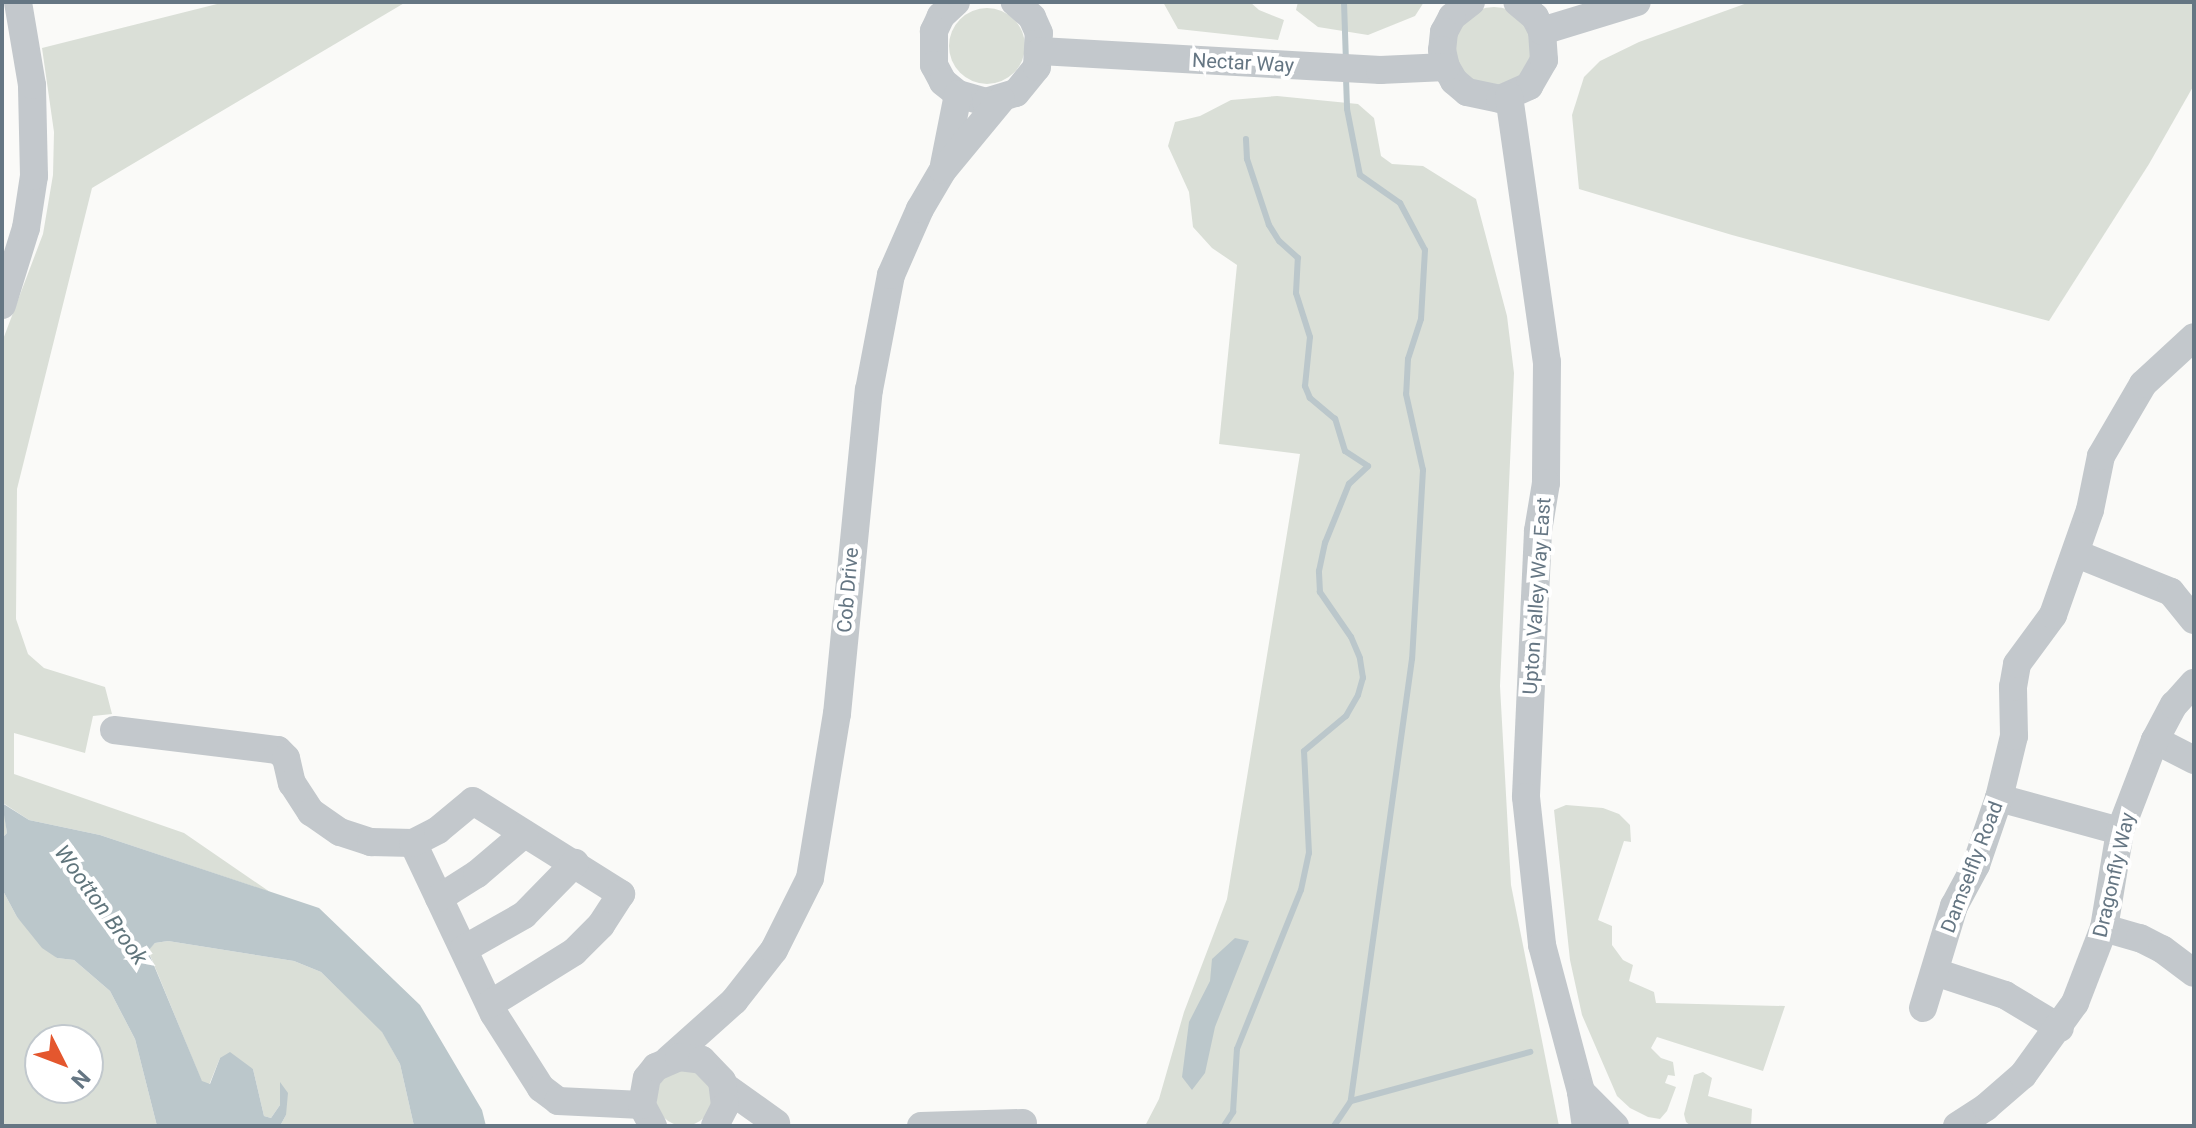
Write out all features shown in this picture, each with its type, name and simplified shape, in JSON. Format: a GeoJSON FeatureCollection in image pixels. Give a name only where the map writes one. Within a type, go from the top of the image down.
{"type":"FeatureCollection","features":[{"type":"Feature","properties":{"kind":"street"},"geometry":{"type":"LineString","coordinates":[[2,305],[26,228],[34,176],[36,131],[32,85],[18,2]]}},
{"type":"Feature","properties":{"kind":"street"},"geometry":{"type":"LineString","coordinates":[[1015,2],[1032,17],[1039,33],[1040,51]]}},
{"type":"Feature","properties":{"kind":"street"},"geometry":{"type":"LineString","coordinates":[[1471,2],[1452,17],[1444,32],[1442,50],[1446,67],[1467,92],[1483,98],[1509,96],[1529,86],[1544,60],[1542,31],[1535,17],[1517,2]]}},
{"type":"Feature","properties":{"kind":"street"},"geometry":{"type":"LineString","coordinates":[[1542,31],[1637,2]]}},
{"type":"Feature","properties":{"kind":"street"},"geometry":{"type":"LineString","coordinates":[[954,3],[934,31],[931,47],[934,65],[943,82],[958,94],[971,100],[1001,100]]}},
{"type":"Feature","properties":{"kind":"street","name":"Nectar Way"},"geometry":{"type":"LineString","coordinates":[[1040,51],[1380,70],[1446,67]]}},
{"type":"Feature","properties":{"kind":"street","name":"Cob Drive"},"geometry":{"type":"LineString","coordinates":[[648,1116],[647,1078],[734,1001],[774,950],[810,878],[837,714],[853,529],[875,351],[891,275],[920,209],[943,170],[1001,100],[1028,81],[1040,51]]}},
{"type":"Feature","properties":{"kind":"street","name":"Cob Drive"},"geometry":{"type":"LineString","coordinates":[[943,170],[958,94]]}},
{"type":"Feature","properties":{"kind":"street","name":"Upton Valley Way East"},"geometry":{"type":"LineString","coordinates":[[1509,96],[1547,362],[1546,483],[1538,531],[1526,797],[1542,945],[1581,1092],[1586,1126]]}},
{"type":"Feature","properties":{"kind":"street","name":"Damselfly Road"},"geometry":{"type":"LineString","coordinates":[[1923,1008],[1954,906],[1976,865],[1999,798],[2014,736],[2013,687],[2017,664],[2053,615],[2077,554],[2101,456],[2143,384],[2194,337]]}},
{"type":"Feature","properties":{"kind":"street"},"geometry":{"type":"LineString","coordinates":[[2077,554],[2171,592],[2194,620]]}},
{"type":"Feature","properties":{"kind":"street","name":"Dragonfly Way"},"geometry":{"type":"LineString","coordinates":[[1957,1126],[1986,1107],[2023,1075],[2060,1028],[2075,1003],[2104,928],[2120,831],[2155,740],[2174,705],[2194,683]]}},
{"type":"Feature","properties":{"kind":"street"},"geometry":{"type":"LineString","coordinates":[[114,730],[278,750],[286,758],[292,783],[311,812],[340,832],[371,842],[413,843],[438,830],[473,801],[621,894],[618,903],[574,952],[490,1004]]}},
{"type":"Feature","properties":{"kind":"street"},"geometry":{"type":"LineString","coordinates":[[2155,740],[2194,760]]}},
{"type":"Feature","properties":{"kind":"street"},"geometry":{"type":"LineString","coordinates":[[1999,798],[2120,831]]}},
{"type":"Feature","properties":{"kind":"street"},"geometry":{"type":"LineString","coordinates":[[439,898],[477,874],[524,834]]}},
{"type":"Feature","properties":{"kind":"street"},"geometry":{"type":"LineString","coordinates":[[413,843],[490,1004],[541,1088],[558,1101],[648,1116]]}},
{"type":"Feature","properties":{"kind":"street"},"geometry":{"type":"LineString","coordinates":[[464,949],[524,915],[575,863]]}},
{"type":"Feature","properties":{"kind":"street"},"geometry":{"type":"LineString","coordinates":[[2104,928],[2151,943],[2194,973]]}},
{"type":"Feature","properties":{"kind":"street"},"geometry":{"type":"LineString","coordinates":[[1935,972],[2005,995],[2060,1028]]}},
{"type":"Feature","properties":{"kind":"street","name":"Cob Drive"},"geometry":{"type":"LineString","coordinates":[[715,1126],[725,1106],[721,1039],[734,1001]]}},
{"type":"Feature","properties":{"kind":"street"},"geometry":{"type":"LineString","coordinates":[[668,1060],[691,1057],[702,1060],[722,1081],[777,1125]]}},
{"type":"Feature","properties":{"kind":"street"},"geometry":{"type":"LineString","coordinates":[[1581,1092],[1615,1126]]}},
{"type":"Feature","properties":{"kind":"street"},"geometry":{"type":"LineString","coordinates":[[921,1126],[1023,1123]]}},
{"type":"Feature","properties":{"kind":"shaded area"},"geometry":{"type":"Polygon","coordinates":[[[225,2],[406,2],[92,188],[17,489],[16,619],[28,654],[44,668],[105,687],[112,714],[93,716],[85,753],[14,733],[14,774],[184,833],[270,892],[100,835],[29,820],[3,803],[7,833],[2,838],[2,342],[43,234],[53,175],[54,132],[42,48],[225,2]]]}},
{"type":"Feature","properties":{"kind":"shaded area"},"geometry":{"type":"Polygon","coordinates":[[[1163,2],[1250,2],[1259,10],[1284,20],[1278,40],[1178,29],[1163,2]]]}},
{"type":"Feature","properties":{"kind":"shaded area"},"geometry":{"type":"Polygon","coordinates":[[[1298,2],[1424,2],[1415,16],[1368,35],[1318,27],[1296,10],[1298,2]]]}},
{"type":"Feature","properties":{"kind":"shaded area"},"geometry":{"type":"Polygon","coordinates":[[[1750,2],[2194,2],[2194,85],[2149,164],[2049,321],[1732,235],[1579,189],[1572,115],[1584,77],[1600,61],[1639,42],[1750,2]]]}},
{"type":"Feature","properties":{"kind":"shaded area"},"geometry":{"type":"Polygon","coordinates":[[[1494,7],[1509,10],[1522,19],[1531,32],[1534,47],[1531,62],[1522,75],[1509,84],[1494,87],[1479,84],[1466,75],[1457,62],[1454,47],[1457,32],[1466,19],[1479,10],[1494,7]]]}},
{"type":"Feature","properties":{"kind":"shaded area"},"geometry":{"type":"Polygon","coordinates":[[[987,8],[1002,11],[1014,19],[1022,31],[1025,46],[1022,61],[1014,73],[1002,81],[987,84],[972,81],[960,73],[952,61],[949,46],[952,31],[960,19],[972,11],[987,8]]]}},
{"type":"Feature","properties":{"kind":"shaded area"},"geometry":{"type":"Polygon","coordinates":[[[1277,96],[1358,104],[1374,118],[1381,156],[1392,164],[1423,166],[1476,199],[1507,316],[1514,373],[1500,686],[1511,885],[1559,1126],[1145,1126],[1159,1099],[1184,1012],[1227,899],[1300,454],[1219,444],[1237,265],[1212,248],[1193,227],[1189,192],[1168,146],[1175,122],[1200,116],[1231,100],[1277,96]]]}},
{"type":"Feature","properties":{"kind":"shaded area"},"geometry":{"type":"Polygon","coordinates":[[[1566,805],[1603,808],[1619,814],[1630,825],[1631,842],[1624,841],[1598,920],[1612,926],[1612,945],[1623,960],[1633,965],[1629,981],[1654,992],[1656,1003],[1785,1006],[1763,1071],[1657,1037],[1651,1048],[1661,1058],[1673,1062],[1675,1076],[1668,1075],[1665,1083],[1676,1087],[1667,1111],[1660,1119],[1648,1117],[1630,1108],[1617,1096],[1582,1015],[1570,960],[1554,810],[1566,805]]]}},
{"type":"Feature","properties":{"kind":"shaded area"},"geometry":{"type":"Polygon","coordinates":[[[2,889],[17,917],[57,958],[74,960],[110,991],[135,1039],[157,1126],[2,1126],[2,889]]]}},
{"type":"Feature","properties":{"kind":"shaded area"},"geometry":{"type":"Polygon","coordinates":[[[168,941],[294,961],[321,972],[382,1031],[400,1064],[414,1126],[280,1126],[286,1115],[280,1105],[271,1118],[264,1116],[253,1069],[220,1058],[209,1085],[202,1082],[148,950],[155,943],[168,941]]]}},
{"type":"Feature","properties":{"kind":"shaded area"},"geometry":{"type":"Polygon","coordinates":[[[684,1070],[704,1078],[712,1098],[704,1118],[684,1126],[664,1118],[656,1098],[664,1078],[684,1070]]]}},
{"type":"Feature","properties":{"kind":"shaded area"},"geometry":{"type":"Polygon","coordinates":[[[1703,1072],[1712,1078],[1708,1096],[1752,1109],[1751,1126],[1691,1126],[1686,1122],[1684,1114],[1694,1075],[1703,1072]]]}},
{"type":"Feature","properties":{"kind":"water","name":"Wootton Brook"},"geometry":{"type":"Polygon","coordinates":[[[2,803],[29,820],[100,835],[319,908],[420,1005],[482,1110],[486,1126],[414,1126],[400,1064],[382,1032],[321,972],[294,961],[168,941],[155,943],[148,951],[202,1081],[210,1084],[220,1058],[230,1052],[253,1069],[264,1116],[271,1118],[280,1105],[280,1082],[288,1093],[286,1115],[280,1126],[157,1126],[135,1039],[110,991],[74,960],[57,958],[42,948],[17,917],[2,889],[2,838],[7,833],[2,803]]]}},
{"type":"Feature","properties":{"kind":"water"},"geometry":{"type":"Polygon","coordinates":[[[1235,938],[1249,941],[1215,1027],[1205,1073],[1192,1090],[1182,1077],[1189,1022],[1210,981],[1212,959],[1235,938]]]}},
{"type":"Feature","properties":{"kind":"waterway"},"geometry":{"type":"LineString","coordinates":[[1344,2],[1346,62]]}},
{"type":"Feature","properties":{"kind":"waterway"},"geometry":{"type":"LineString","coordinates":[[1346,78],[1347,109],[1360,175],[1400,203],[1425,250],[1421,319],[1408,359],[1406,394],[1423,470],[1412,659],[1351,1101]]}},
{"type":"Feature","properties":{"kind":"waterway"},"geometry":{"type":"LineString","coordinates":[[1224,1126],[1233,1112],[1237,1049],[1301,890],[1309,853],[1304,751],[1346,716],[1363,678],[1360,658],[1351,637],[1320,592],[1319,571],[1325,543],[1349,484],[1368,466],[1345,451],[1335,419],[1310,398],[1305,386],[1310,337],[1296,293],[1298,258],[1279,241],[1269,225],[1247,159],[1246,139]]}},
{"type":"Feature","properties":{"kind":"waterway"},"geometry":{"type":"LineString","coordinates":[[1334,1126],[1351,1101],[1530,1052]]}}]}
